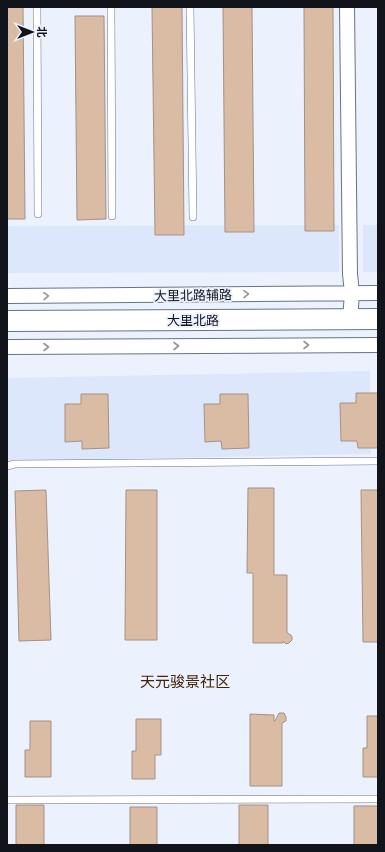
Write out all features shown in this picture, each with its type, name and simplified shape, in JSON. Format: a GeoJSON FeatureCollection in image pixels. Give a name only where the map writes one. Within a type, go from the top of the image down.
{"type":"FeatureCollection","features":[{"type":"Feature","properties":{"kind":"main road","name":"大里北路"},"geometry":{"type":"LineString","coordinates":[[7,321],[378,319]]}},
{"type":"Feature","properties":{"kind":"street"},"geometry":{"type":"LineString","coordinates":[[347,7],[350,274],[352,293],[350,320]]}},
{"type":"Feature","properties":{"kind":"street","name":"大里北路辅路"},"geometry":{"type":"LineString","coordinates":[[7,296],[378,293]]}},
{"type":"Feature","properties":{"kind":"street"},"geometry":{"type":"LineString","coordinates":[[7,347],[378,345]]}},
{"type":"Feature","properties":{"kind":"lane"},"geometry":{"type":"LineString","coordinates":[[37,7],[38,214]]}},
{"type":"Feature","properties":{"kind":"lane"},"geometry":{"type":"LineString","coordinates":[[111,7],[112,216]]}},
{"type":"Feature","properties":{"kind":"lane"},"geometry":{"type":"LineString","coordinates":[[190,7],[193,217]]}},
{"type":"Feature","properties":{"kind":"lane"},"geometry":{"type":"LineString","coordinates":[[7,466],[15,464],[378,461]]}},
{"type":"Feature","properties":{"kind":"lane"},"geometry":{"type":"LineString","coordinates":[[7,800],[378,799]]}},
{"type":"Feature","properties":{"kind":"shaded area"},"geometry":{"type":"Polygon","coordinates":[[[339,225],[339,272],[7,273],[7,226],[339,225]]]}},
{"type":"Feature","properties":{"kind":"shaded area"},"geometry":{"type":"Polygon","coordinates":[[[363,225],[378,225],[378,272],[363,272],[363,225]]]}},
{"type":"Feature","properties":{"kind":"shaded area"},"geometry":{"type":"Polygon","coordinates":[[[370,371],[371,454],[7,461],[7,378],[370,371]]]}},
{"type":"Feature","properties":{"kind":"building"},"geometry":{"type":"Polygon","coordinates":[[[7,7],[23,7],[25,219],[7,219],[7,7]]]}},
{"type":"Feature","properties":{"kind":"building"},"geometry":{"type":"Polygon","coordinates":[[[152,7],[182,7],[184,235],[155,235],[152,7]]]}},
{"type":"Feature","properties":{"kind":"building"},"geometry":{"type":"Polygon","coordinates":[[[223,7],[252,7],[254,232],[225,232],[223,7]]]}},
{"type":"Feature","properties":{"kind":"building"},"geometry":{"type":"Polygon","coordinates":[[[304,7],[333,7],[334,231],[305,231],[304,7]]]}},
{"type":"Feature","properties":{"kind":"building"},"geometry":{"type":"Polygon","coordinates":[[[75,16],[104,16],[106,219],[77,220],[75,16]]]}},
{"type":"Feature","properties":{"kind":"building"},"geometry":{"type":"Polygon","coordinates":[[[356,393],[378,393],[378,448],[358,448],[357,441],[341,441],[340,403],[356,403],[356,393]]]}},
{"type":"Feature","properties":{"kind":"building"},"geometry":{"type":"Polygon","coordinates":[[[81,394],[108,394],[109,448],[82,449],[82,441],[65,442],[65,404],[81,404],[81,394]]]}},
{"type":"Feature","properties":{"kind":"building"},"geometry":{"type":"Polygon","coordinates":[[[220,394],[248,394],[249,448],[222,449],[221,441],[205,442],[204,404],[220,404],[220,394]]]}},
{"type":"Feature","properties":{"kind":"building"},"geometry":{"type":"Polygon","coordinates":[[[248,488],[274,488],[274,575],[287,575],[287,633],[291,635],[292,640],[286,644],[283,641],[283,643],[253,643],[253,573],[247,573],[248,488]]]}},
{"type":"Feature","properties":{"kind":"building"},"geometry":{"type":"Polygon","coordinates":[[[46,490],[51,640],[19,641],[15,491],[46,490]]]}},
{"type":"Feature","properties":{"kind":"building"},"geometry":{"type":"Polygon","coordinates":[[[126,490],[157,490],[157,640],[125,640],[126,490]]]}},
{"type":"Feature","properties":{"kind":"building"},"geometry":{"type":"Polygon","coordinates":[[[361,490],[378,490],[378,642],[363,642],[361,490]]]}},
{"type":"Feature","properties":{"kind":"building"},"geometry":{"type":"Polygon","coordinates":[[[279,713],[284,713],[286,717],[286,721],[282,723],[282,786],[250,786],[250,714],[274,715],[275,721],[279,713]]]}},
{"type":"Feature","properties":{"kind":"building"},"geometry":{"type":"Polygon","coordinates":[[[367,716],[378,716],[378,777],[363,777],[363,748],[367,748],[367,716]]]}},
{"type":"Feature","properties":{"kind":"building"},"geometry":{"type":"Polygon","coordinates":[[[136,719],[161,719],[161,755],[155,755],[155,779],[132,779],[132,751],[136,751],[136,719]]]}},
{"type":"Feature","properties":{"kind":"building"},"geometry":{"type":"Polygon","coordinates":[[[30,721],[51,721],[51,777],[25,777],[25,750],[30,750],[30,721]]]}},
{"type":"Feature","properties":{"kind":"building"},"geometry":{"type":"Polygon","coordinates":[[[16,805],[44,805],[44,845],[16,845],[16,805]]]}},
{"type":"Feature","properties":{"kind":"building"},"geometry":{"type":"Polygon","coordinates":[[[239,805],[268,805],[268,845],[239,845],[239,805]]]}},
{"type":"Feature","properties":{"kind":"building"},"geometry":{"type":"Polygon","coordinates":[[[354,806],[378,806],[378,845],[354,845],[354,806]]]}},
{"type":"Feature","properties":{"kind":"building"},"geometry":{"type":"Polygon","coordinates":[[[130,807],[157,807],[157,845],[130,845],[130,807]]]}},
{"type":"Feature","properties":{"kind":"district","name":"天元骏景社区"},"geometry":{"type":"Point","coordinates":[185,682]}}]}
